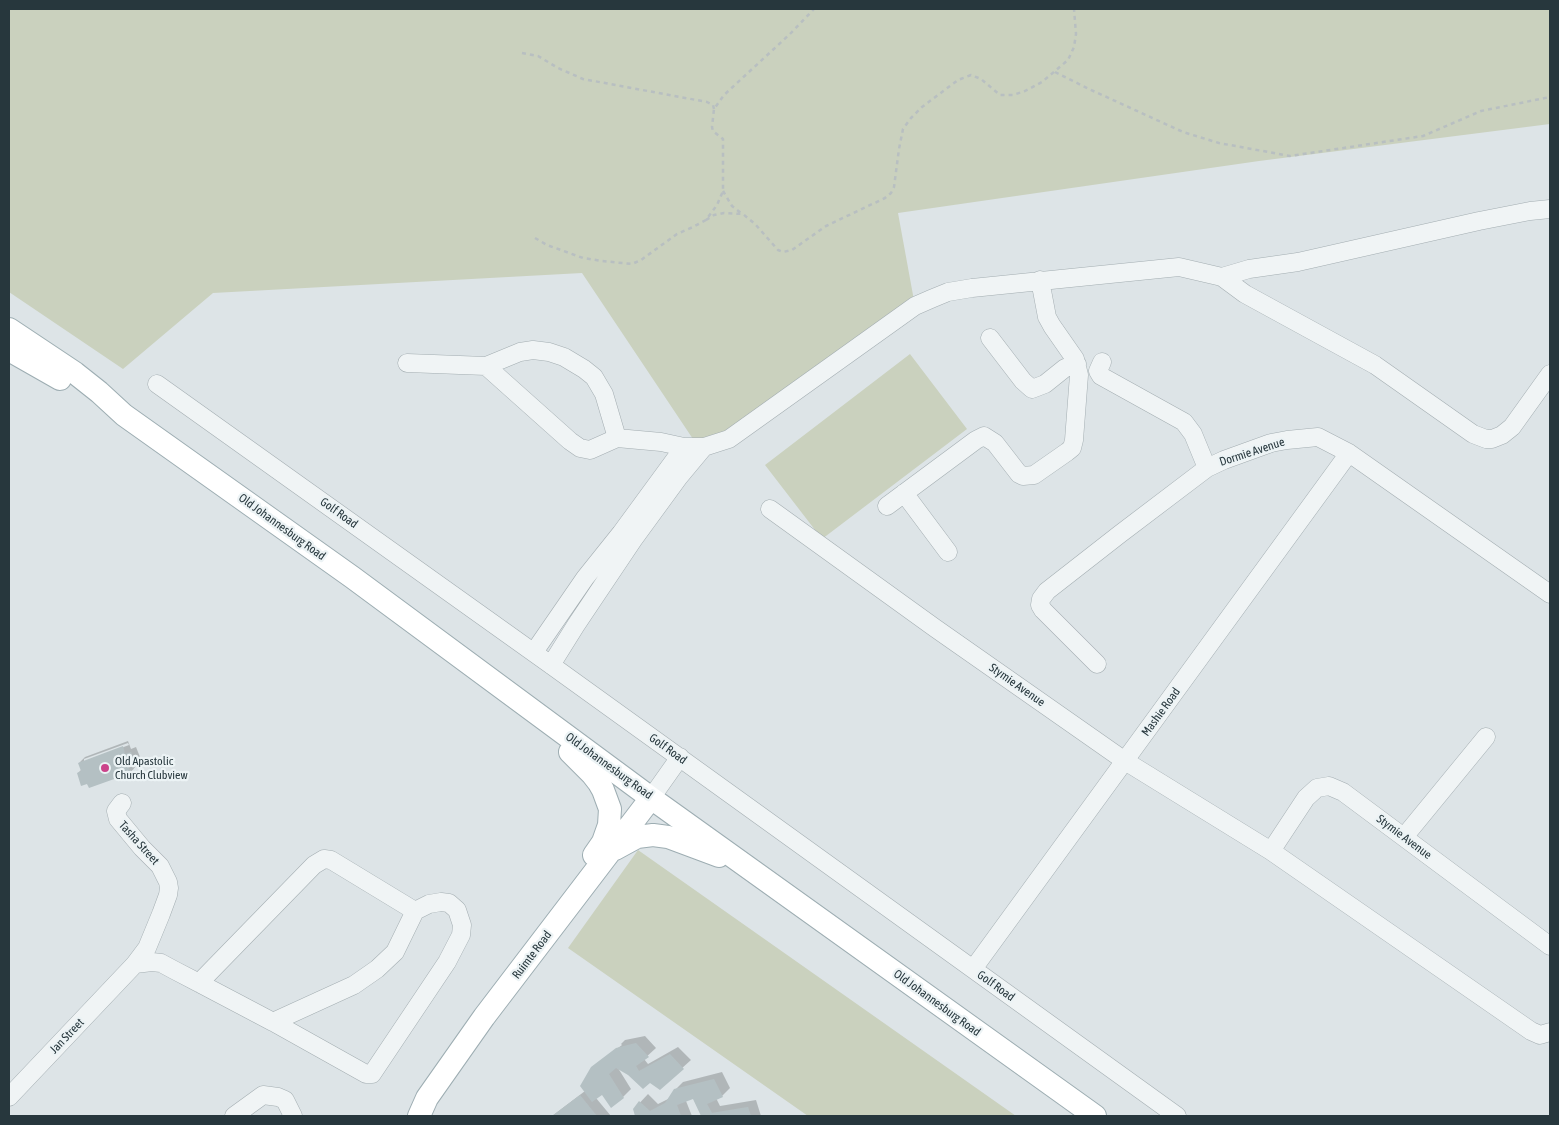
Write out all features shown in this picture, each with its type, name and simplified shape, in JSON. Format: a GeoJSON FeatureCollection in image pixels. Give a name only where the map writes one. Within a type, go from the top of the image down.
{"type":"FeatureCollection","features":[{"type":"Feature","properties":{"kind":"main road","name":"Old Johannesburg Road"},"geometry":{"type":"LineString","coordinates":[[9,330],[75,373],[124,415]]}},
{"type":"Feature","properties":{"kind":"main road","name":"Old Johannesburg Road"},"geometry":{"type":"LineString","coordinates":[[9,350],[124,415],[352,577],[651,798],[1094,1116]]}},
{"type":"Feature","properties":{"kind":"main road"},"geometry":{"type":"LineString","coordinates":[[503,689],[534,723],[578,759],[592,774],[604,790],[610,809],[609,825],[603,842],[541,930],[507,987]]}},
{"type":"Feature","properties":{"kind":"main road","name":"Ruimte Road"},"geometry":{"type":"LineString","coordinates":[[419,1116],[427,1098],[507,987],[651,798]]}},
{"type":"Feature","properties":{"kind":"main road"},"geometry":{"type":"LineString","coordinates":[[610,852],[638,837],[653,835],[701,848],[748,867]]}},
{"type":"Feature","properties":{"kind":"street"},"geometry":{"type":"LineString","coordinates":[[1222,278],[1249,269],[1298,262],[1479,221],[1550,209]]}},
{"type":"Feature","properties":{"kind":"street"},"geometry":{"type":"LineString","coordinates":[[486,366],[580,448],[590,450],[617,438],[661,442],[684,447],[704,447],[729,439],[915,306],[948,292],[1040,280],[1169,267],[1189,268],[1222,278],[1245,294],[1375,365],[1473,434],[1486,439],[1502,436],[1512,427],[1550,374]]}},
{"type":"Feature","properties":{"kind":"street"},"geometry":{"type":"LineString","coordinates":[[1245,294],[1249,269]]}},
{"type":"Feature","properties":{"kind":"street"},"geometry":{"type":"LineString","coordinates":[[887,506],[984,436],[995,443],[1018,474],[1023,476],[1034,475],[1072,448],[1079,375],[1077,364],[1047,316],[1040,280]]}},
{"type":"Feature","properties":{"kind":"street"},"geometry":{"type":"LineString","coordinates":[[990,338],[1023,381],[1032,389],[1045,384],[1065,368],[1077,364]]}},
{"type":"Feature","properties":{"kind":"street"},"geometry":{"type":"LineString","coordinates":[[408,363],[486,366],[520,352],[533,350],[549,352],[573,361],[594,377],[604,394],[617,438]]}},
{"type":"Feature","properties":{"kind":"street"},"geometry":{"type":"LineString","coordinates":[[1102,362],[1098,370],[1102,376],[1184,422],[1193,434],[1207,468]]}},
{"type":"Feature","properties":{"kind":"street","name":"Golf Road"},"geometry":{"type":"LineString","coordinates":[[157,384],[534,652],[1177,1116]]}},
{"type":"Feature","properties":{"kind":"street","name":"Dormie Avenue"},"geometry":{"type":"LineString","coordinates":[[1097,664],[1043,610],[1040,605],[1041,599],[1047,591],[1207,468],[1271,443],[1287,440],[1318,437],[1349,454],[1550,594]]}},
{"type":"Feature","properties":{"kind":"street"},"geometry":{"type":"LineString","coordinates":[[534,652],[585,578],[621,533],[684,447]]}},
{"type":"Feature","properties":{"kind":"street"},"geometry":{"type":"LineString","coordinates":[[551,665],[576,624],[633,540],[679,477],[704,447]]}},
{"type":"Feature","properties":{"kind":"street","name":"Mashie Road"},"geometry":{"type":"LineString","coordinates":[[972,969],[1349,454]]}},
{"type":"Feature","properties":{"kind":"street"},"geometry":{"type":"LineString","coordinates":[[904,493],[948,552]]}},
{"type":"Feature","properties":{"kind":"street","name":"Stymie Avenue"},"geometry":{"type":"LineString","coordinates":[[770,509],[935,628],[1125,761],[1271,851],[1531,1031],[1540,1035],[1550,1032]]}},
{"type":"Feature","properties":{"kind":"street"},"geometry":{"type":"LineString","coordinates":[[1404,837],[1486,736]]}},
{"type":"Feature","properties":{"kind":"street"},"geometry":{"type":"LineString","coordinates":[[651,798],[680,757]]}},
{"type":"Feature","properties":{"kind":"street","name":"Stymie Avenue"},"geometry":{"type":"LineString","coordinates":[[1271,851],[1306,798],[1317,788],[1328,786],[1343,792],[1550,946]]}},
{"type":"Feature","properties":{"kind":"street","name":"Tasha Street"},"geometry":{"type":"LineString","coordinates":[[122,803],[116,811],[118,819],[160,866],[169,888],[168,896],[147,948],[131,970]]}},
{"type":"Feature","properties":{"kind":"street"},"geometry":{"type":"LineString","coordinates":[[199,983],[314,865],[324,859],[331,860],[415,911]]}},
{"type":"Feature","properties":{"kind":"street"},"geometry":{"type":"LineString","coordinates":[[131,970],[152,962],[161,963],[366,1074],[372,1074],[447,962],[461,935],[462,925],[457,910],[449,903],[441,902],[429,904],[415,911],[394,952],[377,969],[354,985],[273,1022]]}},
{"type":"Feature","properties":{"kind":"street","name":"Jan Street"},"geometry":{"type":"LineString","coordinates":[[9,1096],[131,970]]}},
{"type":"Feature","properties":{"kind":"street"},"geometry":{"type":"LineString","coordinates":[[234,1116],[263,1095],[285,1100],[292,1116]]}},
{"type":"Feature","properties":{"kind":"path"},"geometry":{"type":"LineString","coordinates":[[706,220],[717,206],[723,191],[723,139],[713,132],[714,109],[724,95],[814,9]]}},
{"type":"Feature","properties":{"kind":"path"},"geometry":{"type":"LineString","coordinates":[[723,191],[732,206],[754,224],[778,250],[783,252],[792,250],[826,226],[873,204],[891,193],[894,187],[903,129],[922,107],[958,80],[971,75],[981,79],[1000,95],[1013,95],[1025,92],[1055,72],[1068,60],[1074,47],[1076,34],[1074,9]]}},
{"type":"Feature","properties":{"kind":"path"},"geometry":{"type":"LineString","coordinates":[[522,52],[538,56],[558,68],[583,79],[700,100],[713,105],[714,109]]}},
{"type":"Feature","properties":{"kind":"path"},"geometry":{"type":"LineString","coordinates":[[1055,72],[1089,90],[1183,132],[1219,143],[1290,156],[1423,136],[1481,111],[1550,97]]}},
{"type":"Feature","properties":{"kind":"path"},"geometry":{"type":"LineString","coordinates":[[535,238],[547,245],[583,258],[632,264],[641,260],[677,234],[714,216],[724,213],[742,214]]}},
{"type":"Feature","properties":{"kind":"green space"},"geometry":{"type":"Polygon","coordinates":[[[9,9],[1550,9],[1550,124],[1259,161],[898,213],[915,306],[699,448],[582,273],[213,293],[123,369],[9,292],[9,9]]]}},
{"type":"Feature","properties":{"kind":"green space"},"geometry":{"type":"Polygon","coordinates":[[[910,354],[967,429],[822,539],[765,465],[910,354]]]}},
{"type":"Feature","properties":{"kind":"green space"},"geometry":{"type":"Polygon","coordinates":[[[638,850],[1016,1116],[808,1116],[568,948],[638,850]]]}},
{"type":"Feature","properties":{"kind":"building","name":"Old Apastolic Church Clubview"},"geometry":{"type":"Polygon","coordinates":[[[123,746],[125,754],[131,752],[135,763],[128,766],[131,773],[89,788],[87,784],[81,786],[77,773],[81,771],[78,763],[123,746]]]}},
{"type":"Feature","properties":{"kind":"building"},"geometry":{"type":"Polygon","coordinates":[[[636,1043],[649,1057],[636,1066],[639,1071],[670,1054],[684,1069],[660,1090],[650,1083],[643,1089],[628,1075],[616,1068],[609,1074],[624,1098],[611,1108],[602,1095],[592,1102],[580,1086],[591,1067],[616,1048],[636,1043]]]}},
{"type":"Feature","properties":{"kind":"building"},"geometry":{"type":"Polygon","coordinates":[[[714,1079],[723,1097],[707,1104],[712,1113],[748,1107],[751,1116],[701,1116],[693,1099],[677,1105],[681,1116],[635,1116],[633,1109],[639,1101],[650,1111],[665,1103],[674,1089],[714,1079]]]}},
{"type":"Feature","properties":{"kind":"building"},"geometry":{"type":"Polygon","coordinates":[[[580,1095],[597,1116],[552,1116],[580,1095]]]}},
{"type":"Feature","properties":{"kind":"place","name":"Old Apastolic Church Clubview"},"geometry":{"type":"Point","coordinates":[105,768]}}]}
